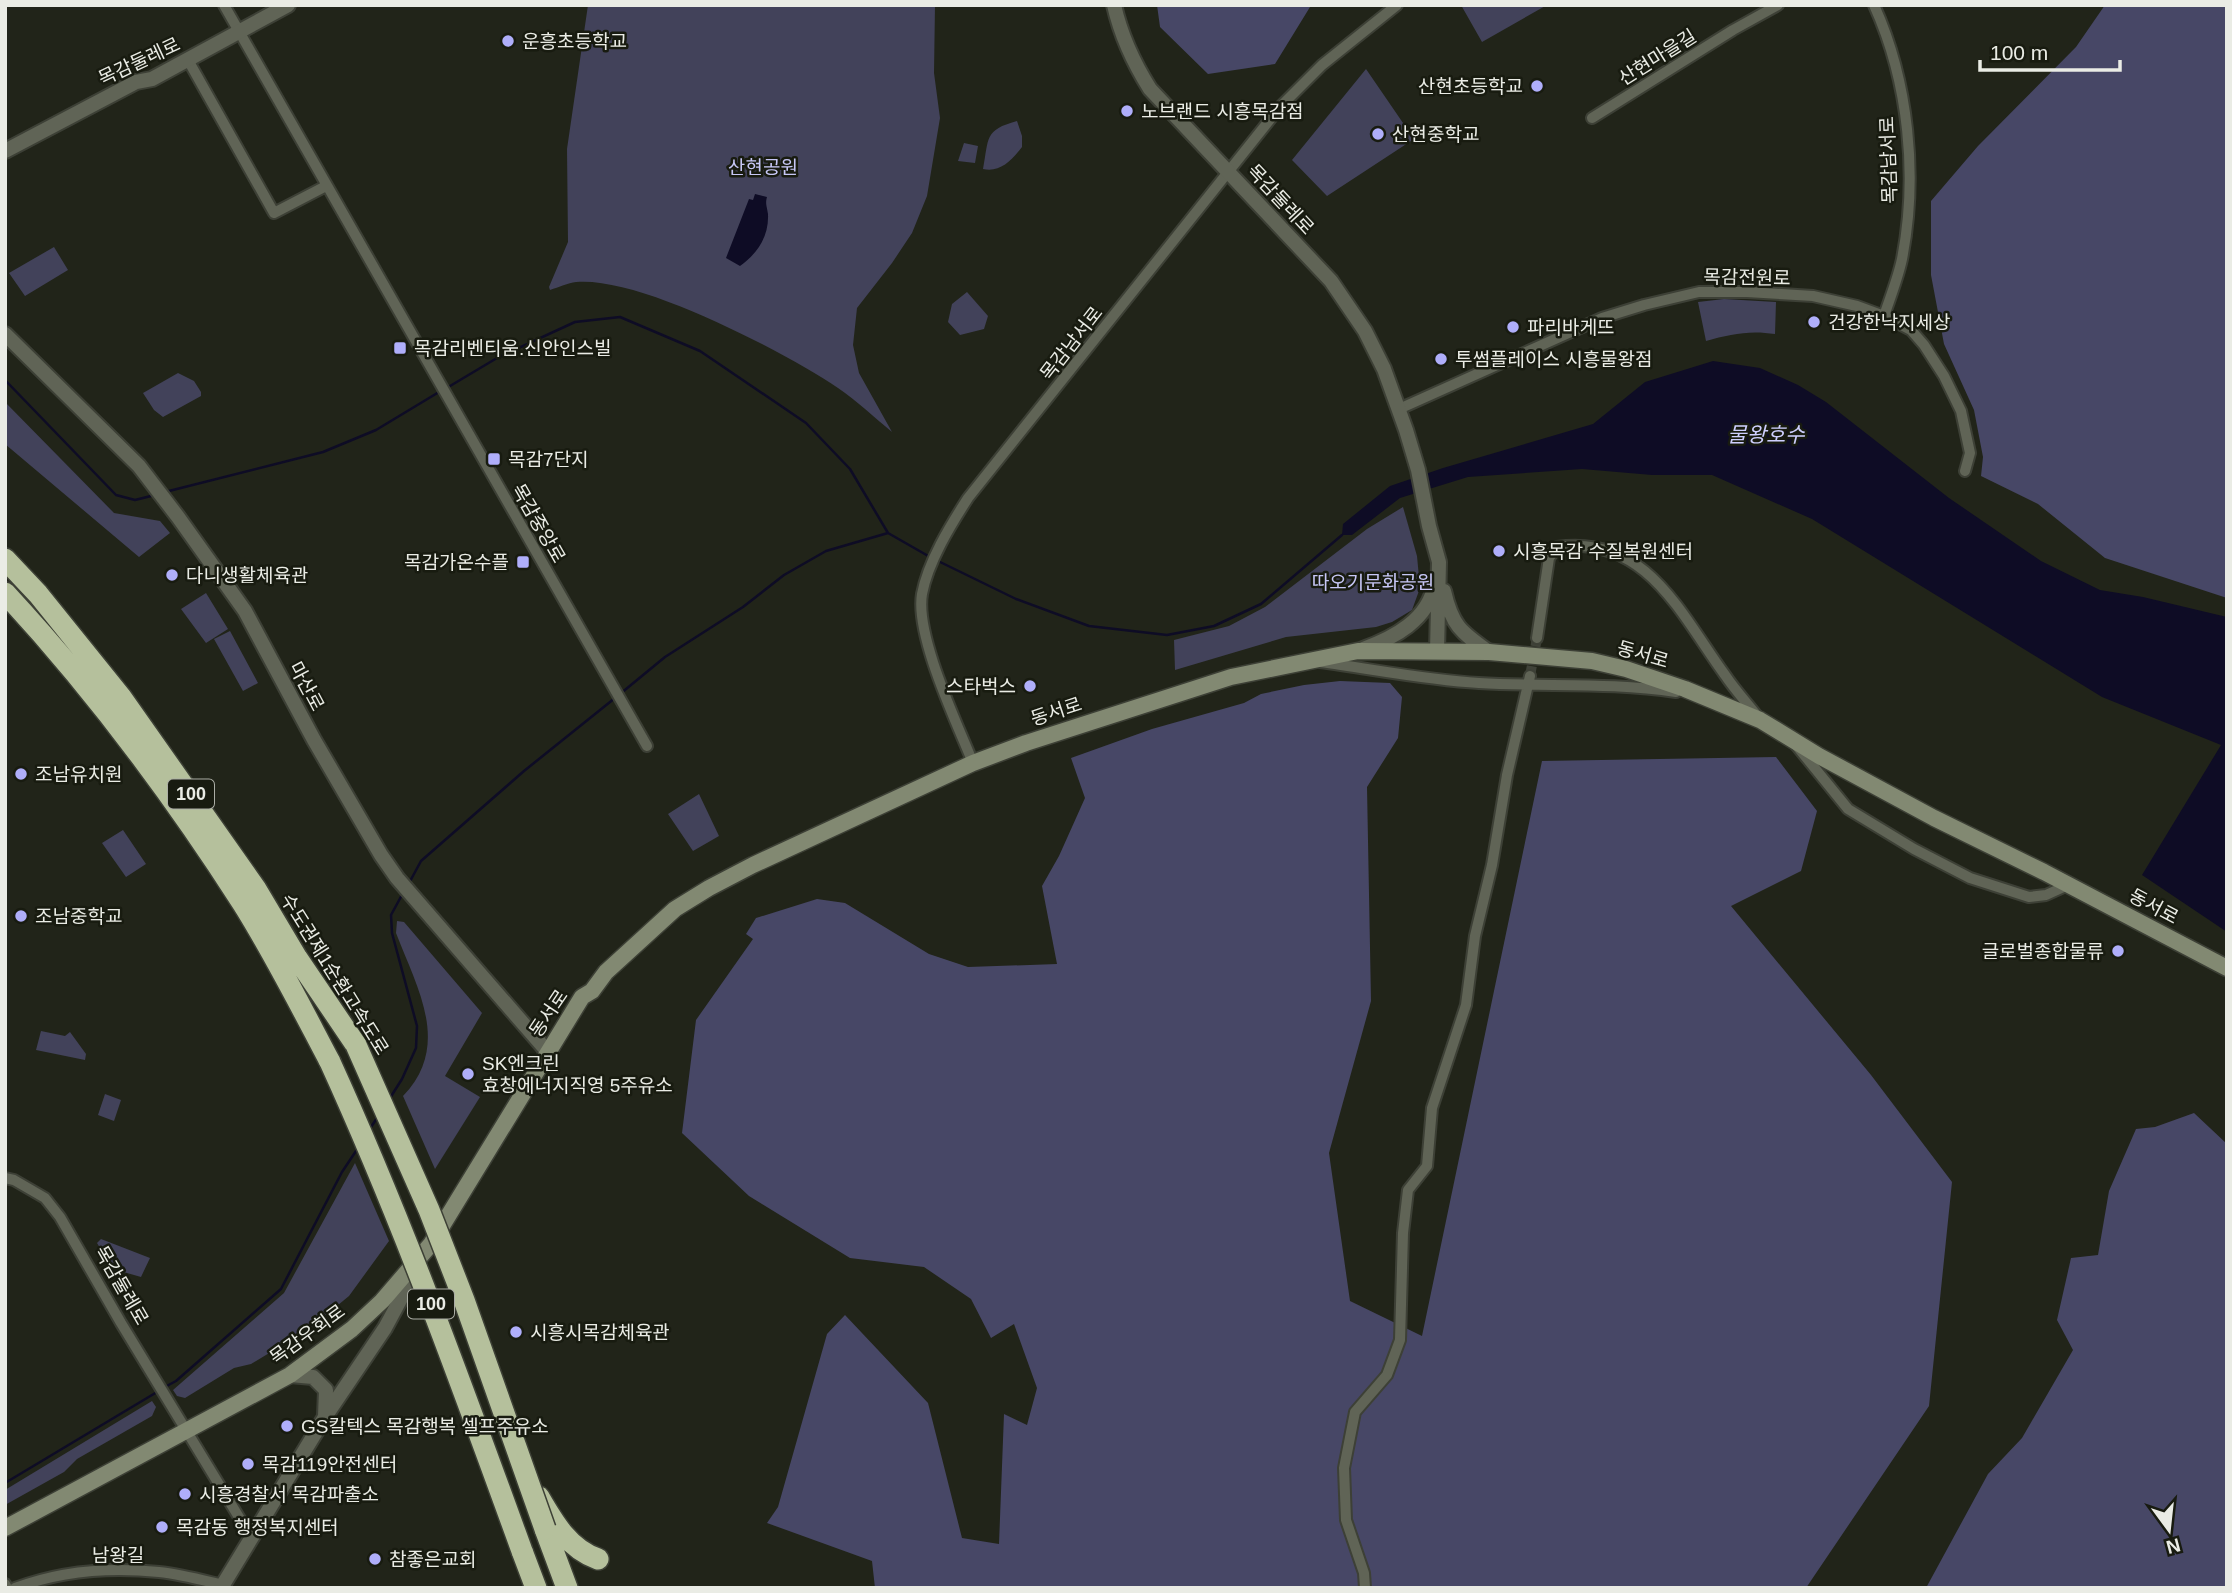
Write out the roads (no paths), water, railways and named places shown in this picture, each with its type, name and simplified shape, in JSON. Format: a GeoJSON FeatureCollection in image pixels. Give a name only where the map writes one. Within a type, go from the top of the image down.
{"type":"FeatureCollection","features":[{"type":"Feature","properties":{"kind":"highway","name":"수도권제1순환고속도로"},"geometry":{"type":"LineString","coordinates":[[5,559],[38,594],[121,697],[256,889],[297,958],[356,1045],[429,1210],[567,1588]]}},
{"type":"Feature","properties":{"kind":"highway","name":"100"},"geometry":{"type":"LineString","coordinates":[[5,593],[110,717],[197,835],[244,906],[330,1062],[407,1240],[536,1588]]}},
{"type":"Feature","properties":{"kind":"highway"},"geometry":{"type":"LineString","coordinates":[[522,1460],[551,1518],[579,1552],[598,1559]]}},
{"type":"Feature","properties":{"kind":"main road","name":"동서로"},"geometry":{"type":"LineString","coordinates":[[431,1244],[582,997],[592,991],[606,972],[676,909],[753,865],[973,763],[1050,735],[1231,677],[1358,651],[1489,652],[1592,662],[1626,669],[1702,696],[1760,720],[1819,756],[1934,818],[2227,968]]}},
{"type":"Feature","properties":{"kind":"main road","name":"목감우회로"},"geometry":{"type":"LineString","coordinates":[[5,1528],[290,1375],[352,1329],[382,1301],[431,1244]]}},
{"type":"Feature","properties":{"kind":"street"},"geometry":{"type":"LineString","coordinates":[[188,60],[274,214],[326,186],[224,5]]}},
{"type":"Feature","properties":{"kind":"street","name":"목감둘레로"},"geometry":{"type":"LineString","coordinates":[[5,151],[136,82],[152,79],[288,5]]}},
{"type":"Feature","properties":{"kind":"street","name":"목감둘레로"},"geometry":{"type":"LineString","coordinates":[[1114,5],[1130,56],[1150,89],[1331,281],[1365,331],[1384,369],[1406,430],[1439,562]]}},
{"type":"Feature","properties":{"kind":"street","name":"목감남서로"},"geometry":{"type":"LineString","coordinates":[[973,763],[923,626],[921,597],[937,551],[968,498],[1280,107],[1322,65],[1397,5]]}},
{"type":"Feature","properties":{"kind":"street","name":"산현마을길"},"geometry":{"type":"LineString","coordinates":[[1592,118],[1778,5]]}},
{"type":"Feature","properties":{"kind":"street","name":"목감남서로"},"geometry":{"type":"LineString","coordinates":[[1874,5],[1888,35],[1901,81],[1908,148],[1902,261],[1884,316]]}},
{"type":"Feature","properties":{"kind":"street","name":"목감중앙로"},"geometry":{"type":"LineString","coordinates":[[326,186],[647,746]]}},
{"type":"Feature","properties":{"kind":"street","name":"목감전원로"},"geometry":{"type":"LineString","coordinates":[[1399,409],[1602,318],[1644,305],[1699,292],[1813,296],[1857,306],[1911,330],[1944,376],[1961,411],[1970,453],[1965,471]]}},
{"type":"Feature","properties":{"kind":"street","name":"마산로"},"geometry":{"type":"LineString","coordinates":[[5,334],[139,467],[177,515],[245,611],[314,740],[381,855],[397,878],[547,1052]]}},
{"type":"Feature","properties":{"kind":"street"},"geometry":{"type":"LineString","coordinates":[[1537,638],[1549,558],[1557,547],[1580,544],[1615,552],[1652,576],[1690,621],[1725,675],[1760,720]]}},
{"type":"Feature","properties":{"kind":"street"},"geometry":{"type":"LineString","coordinates":[[1358,651],[1384,642],[1403,631],[1416,619],[1434,591],[1439,562]]}},
{"type":"Feature","properties":{"kind":"street"},"geometry":{"type":"LineString","coordinates":[[1437,652],[1439,562]]}},
{"type":"Feature","properties":{"kind":"street"},"geometry":{"type":"LineString","coordinates":[[1439,562],[1451,617],[1458,628],[1489,652]]}},
{"type":"Feature","properties":{"kind":"street"},"geometry":{"type":"LineString","coordinates":[[1306,661],[1475,683],[1528,681],[1595,684],[1645,687],[1702,696]]}},
{"type":"Feature","properties":{"kind":"street"},"geometry":{"type":"LineString","coordinates":[[1365,1588],[1363,1573],[1346,1520],[1345,1468],[1355,1412],[1387,1375],[1400,1340],[1403,1233],[1408,1190],[1427,1166],[1432,1108],[1466,1005],[1475,936],[1492,865],[1507,775],[1528,681]]}},
{"type":"Feature","properties":{"kind":"street"},"geometry":{"type":"LineString","coordinates":[[1787,735],[1848,809],[1914,849],[1970,878],[2029,897],[2046,895],[2068,885]]}},
{"type":"Feature","properties":{"kind":"street","name":"목감둘레로"},"geometry":{"type":"LineString","coordinates":[[5,1178],[14,1180],[40,1195],[55,1210],[186,1432]]}},
{"type":"Feature","properties":{"kind":"street","name":"동서로"},"geometry":{"type":"LineString","coordinates":[[222,1586],[325,1417],[385,1328],[431,1244]]}},
{"type":"Feature","properties":{"kind":"street"},"geometry":{"type":"LineString","coordinates":[[290,1375],[313,1377],[326,1390],[325,1417]]}},
{"type":"Feature","properties":{"kind":"street"},"geometry":{"type":"LineString","coordinates":[[186,1432],[251,1537]]}},
{"type":"Feature","properties":{"kind":"street","name":"남왕길"},"geometry":{"type":"LineString","coordinates":[[15,1588],[69,1573],[113,1570],[160,1572],[222,1586]]}},
{"type":"Feature","properties":{"kind":"water"},"geometry":{"type":"Polygon","coordinates":[[[755,194],[767,197],[767,230],[757,250],[740,266],[726,258],[749,199],[753,200],[755,194]]]}},
{"type":"Feature","properties":{"kind":"water","name":"물왕호수"},"geometry":{"type":"Polygon","coordinates":[[[1713,361],[1760,368],[1798,385],[1826,402],[1949,498],[2041,561],[2100,590],[2227,617],[2227,932],[2142,875],[2221,745],[2102,697],[1812,519],[1712,475],[1652,475],[1582,469],[1468,477],[1400,498],[1352,535],[1342,535],[1343,524],[1390,486],[1593,424],[1645,382],[1713,361]]]}},
{"type":"Feature","properties":{"kind":"waterway"},"geometry":{"type":"LineString","coordinates":[[445,389],[497,358],[575,322],[620,317],[700,351],[806,423],[850,469],[888,533]]}},
{"type":"Feature","properties":{"kind":"waterway"},"geometry":{"type":"LineString","coordinates":[[5,380],[116,495],[135,500],[155,495]]}},
{"type":"Feature","properties":{"kind":"waterway"},"geometry":{"type":"LineString","coordinates":[[165,492],[323,452],[376,430],[439,392]]}},
{"type":"Feature","properties":{"kind":"waterway"},"geometry":{"type":"LineString","coordinates":[[620,694],[665,657],[743,607],[784,575],[826,551],[888,533],[930,557]]}},
{"type":"Feature","properties":{"kind":"waterway"},"geometry":{"type":"LineString","coordinates":[[936,560],[1016,599],[1089,626],[1167,635],[1214,626],[1261,604],[1342,535]]}},
{"type":"Feature","properties":{"kind":"waterway"},"geometry":{"type":"LineString","coordinates":[[408,885],[421,861],[524,771],[615,698]]}},
{"type":"Feature","properties":{"kind":"waterway"},"geometry":{"type":"LineString","coordinates":[[390,1098],[416,1048],[417,1026],[392,933],[391,915],[403,893]]}},
{"type":"Feature","properties":{"kind":"waterway"},"geometry":{"type":"LineString","coordinates":[[369,1130],[379,1115]]}},
{"type":"Feature","properties":{"kind":"waterway"},"geometry":{"type":"LineString","coordinates":[[163,1388],[176,1381],[281,1289],[342,1172],[358,1148]]}},
{"type":"Feature","properties":{"kind":"waterway"},"geometry":{"type":"LineString","coordinates":[[5,1483],[157,1392]]}},
{"type":"Feature","properties":{"kind":"tunnel"},"geometry":{"type":"LineString","coordinates":[[1530,676],[1537,638]]}},
{"type":"Feature","properties":{"kind":"place","name":"운흥초등학교"},"geometry":{"type":"Point","coordinates":[508,41]}},
{"type":"Feature","properties":{"kind":"place","name":"산현초등학교"},"geometry":{"type":"Point","coordinates":[1537,86]}},
{"type":"Feature","properties":{"kind":"place","name":"노브랜드 시흥목감점"},"geometry":{"type":"Point","coordinates":[1127,111]}},
{"type":"Feature","properties":{"kind":"place","name":"산현중학교"},"geometry":{"type":"Point","coordinates":[1378,134]}},
{"type":"Feature","properties":{"kind":"place","name":"건강한낙지세상"},"geometry":{"type":"Point","coordinates":[1814,322]}},
{"type":"Feature","properties":{"kind":"place","name":"파리바게뜨"},"geometry":{"type":"Point","coordinates":[1513,327]}},
{"type":"Feature","properties":{"kind":"place","name":"목감리벤티움.신안인스빌"},"geometry":{"type":"Point","coordinates":[400,348]}},
{"type":"Feature","properties":{"kind":"place","name":"투썸플레이스 시흥물왕점"},"geometry":{"type":"Point","coordinates":[1441,359]}},
{"type":"Feature","properties":{"kind":"place","name":"목감7단지"},"geometry":{"type":"Point","coordinates":[494,459]}},
{"type":"Feature","properties":{"kind":"place","name":"시흥목감 수질복원센터"},"geometry":{"type":"Point","coordinates":[1499,551]}},
{"type":"Feature","properties":{"kind":"place","name":"목감가온수플"},"geometry":{"type":"Point","coordinates":[523,562]}},
{"type":"Feature","properties":{"kind":"place","name":"다니생활체육관"},"geometry":{"type":"Point","coordinates":[172,575]}},
{"type":"Feature","properties":{"kind":"place","name":"스타벅스"},"geometry":{"type":"Point","coordinates":[1030,686]}},
{"type":"Feature","properties":{"kind":"place","name":"조남유치원"},"geometry":{"type":"Point","coordinates":[21,774]}},
{"type":"Feature","properties":{"kind":"place","name":"조남중학교"},"geometry":{"type":"Point","coordinates":[21,916]}},
{"type":"Feature","properties":{"kind":"place","name":"글로벌종합물류"},"geometry":{"type":"Point","coordinates":[2118,951]}},
{"type":"Feature","properties":{"kind":"place","name":"SK엔크린 효창에너지직영 5주유소"},"geometry":{"type":"Point","coordinates":[468,1074]}},
{"type":"Feature","properties":{"kind":"place","name":"시흥시목감체육관"},"geometry":{"type":"Point","coordinates":[516,1332]}},
{"type":"Feature","properties":{"kind":"place","name":"GS칼텍스 목감행복 셀프주유소"},"geometry":{"type":"Point","coordinates":[287,1426]}},
{"type":"Feature","properties":{"kind":"place","name":"목감119안전센터"},"geometry":{"type":"Point","coordinates":[248,1464]}},
{"type":"Feature","properties":{"kind":"place","name":"시흥경찰서 목감파출소"},"geometry":{"type":"Point","coordinates":[185,1494]}},
{"type":"Feature","properties":{"kind":"place","name":"목감동 행정복지센터"},"geometry":{"type":"Point","coordinates":[162,1527]}},
{"type":"Feature","properties":{"kind":"place","name":"참좋은교회"},"geometry":{"type":"Point","coordinates":[375,1559]}},
{"type":"Feature","properties":{"kind":"park label","name":"산현공원"},"geometry":{"type":"Point","coordinates":[763,167]}},
{"type":"Feature","properties":{"kind":"park label","name":"따오기문화공원"},"geometry":{"type":"Point","coordinates":[1373,582]}}]}
